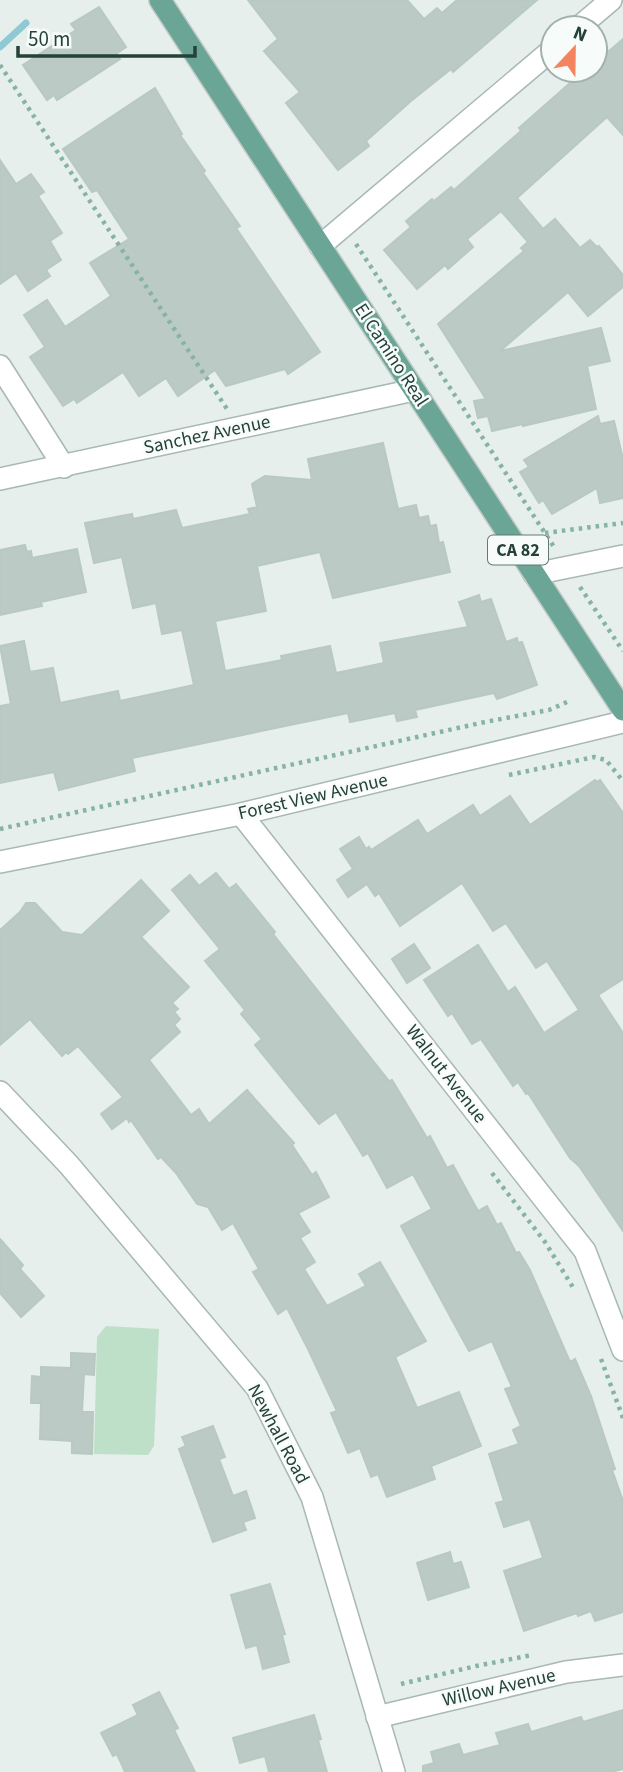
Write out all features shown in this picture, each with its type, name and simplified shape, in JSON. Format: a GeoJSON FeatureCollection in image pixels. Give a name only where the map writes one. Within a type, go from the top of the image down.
{"type":"FeatureCollection","features":[{"type":"Feature","properties":{"kind":"main road","name":"El Camino Real"},"geometry":{"type":"LineString","coordinates":[[160,0],[623,710]]}},
{"type":"Feature","properties":{"kind":"street"},"geometry":{"type":"LineString","coordinates":[[594,14],[611,0]]}},
{"type":"Feature","properties":{"kind":"street"},"geometry":{"type":"LineString","coordinates":[[320,246],[539,61]]}},
{"type":"Feature","properties":{"kind":"street"},"geometry":{"type":"LineString","coordinates":[[0,366],[64,467]]}},
{"type":"Feature","properties":{"kind":"street","name":"Sanchez Avenue"},"geometry":{"type":"LineString","coordinates":[[0,479],[414,390]]}},
{"type":"Feature","properties":{"kind":"street"},"geometry":{"type":"LineString","coordinates":[[534,574],[623,556]]}},
{"type":"Feature","properties":{"kind":"street","name":"Forest View Avenue"},"geometry":{"type":"LineString","coordinates":[[0,862],[241,814],[623,722]]}},
{"type":"Feature","properties":{"kind":"street","name":"Walnut Avenue"},"geometry":{"type":"LineString","coordinates":[[241,814],[585,1251],[623,1350]]}},
{"type":"Feature","properties":{"kind":"street","name":"Newhall Road"},"geometry":{"type":"LineString","coordinates":[[0,1092],[69,1165],[257,1388],[312,1497],[394,1772]]}},
{"type":"Feature","properties":{"kind":"street","name":"Willow Avenue"},"geometry":{"type":"LineString","coordinates":[[377,1717],[566,1672],[623,1665]]}},
{"type":"Feature","properties":{"kind":"path"},"geometry":{"type":"LineString","coordinates":[[0,66],[239,428]]}},
{"type":"Feature","properties":{"kind":"path"},"geometry":{"type":"LineString","coordinates":[[354,240],[623,651]]}},
{"type":"Feature","properties":{"kind":"path"},"geometry":{"type":"LineString","coordinates":[[545,533],[623,523]]}},
{"type":"Feature","properties":{"kind":"path"},"geometry":{"type":"LineString","coordinates":[[0,829],[549,710],[567,702]]}},
{"type":"Feature","properties":{"kind":"path"},"geometry":{"type":"LineString","coordinates":[[505,776],[594,757],[606,760],[623,781]]}},
{"type":"Feature","properties":{"kind":"path"},"geometry":{"type":"LineString","coordinates":[[486,1165],[545,1242],[578,1296]]}},
{"type":"Feature","properties":{"kind":"path"},"geometry":{"type":"LineString","coordinates":[[597,1348],[623,1418]]}},
{"type":"Feature","properties":{"kind":"green space"},"geometry":{"type":"Polygon","coordinates":[[[106,1326],[159,1329],[154,1446],[148,1455],[94,1454],[97,1337],[106,1326]]]}},
{"type":"Feature","properties":{"kind":"building"},"geometry":{"type":"Polygon","coordinates":[[[248,0],[407,0],[424,19],[437,8],[442,13],[457,0],[537,0],[453,72],[451,69],[411,101],[366,141],[369,146],[338,170],[286,103],[300,92],[264,51],[278,39],[248,0]]]}},
{"type":"Feature","properties":{"kind":"building"},"geometry":{"type":"Polygon","coordinates":[[[99,7],[126,47],[116,54],[120,59],[57,100],[54,95],[47,100],[23,65],[76,30],[71,24],[99,7]]]}},
{"type":"Feature","properties":{"kind":"building"},"geometry":{"type":"Polygon","coordinates":[[[623,39],[623,135],[607,117],[517,198],[543,229],[555,219],[580,248],[590,240],[599,246],[623,275],[623,287],[588,316],[568,292],[500,351],[601,328],[610,361],[587,366],[596,409],[492,431],[488,416],[478,418],[474,401],[486,399],[438,324],[524,251],[521,248],[528,242],[501,211],[467,239],[473,247],[448,269],[445,265],[417,289],[384,250],[411,227],[406,221],[432,199],[434,201],[451,187],[454,190],[569,84],[609,84],[609,51],[623,39]]]}},
{"type":"Feature","properties":{"kind":"building"},"geometry":{"type":"Polygon","coordinates":[[[155,88],[182,134],[180,135],[205,171],[203,173],[240,226],[236,228],[320,352],[288,374],[285,369],[226,386],[215,370],[178,396],[166,378],[139,396],[123,372],[77,403],[74,399],[63,406],[30,357],[45,347],[24,315],[47,300],[65,327],[111,296],[90,263],[129,239],[97,190],[92,192],[63,149],[155,88]]]}},
{"type":"Feature","properties":{"kind":"building"},"geometry":{"type":"Polygon","coordinates":[[[0,160],[16,184],[31,174],[44,192],[38,196],[62,233],[50,241],[61,260],[46,270],[50,276],[28,291],[16,273],[0,284],[0,160]]]}},
{"type":"Feature","properties":{"kind":"building"},"geometry":{"type":"Polygon","coordinates":[[[598,416],[600,424],[614,421],[623,459],[623,498],[600,503],[597,488],[552,514],[543,500],[539,503],[520,472],[529,467],[524,460],[598,416]]]}},
{"type":"Feature","properties":{"kind":"building"},"geometry":{"type":"Polygon","coordinates":[[[383,443],[398,509],[416,505],[419,518],[428,516],[430,526],[436,525],[439,543],[443,542],[450,572],[333,598],[320,552],[257,566],[266,611],[215,621],[225,671],[282,660],[281,656],[330,646],[336,673],[384,663],[380,643],[468,627],[459,602],[479,595],[481,602],[491,599],[506,642],[517,638],[518,643],[522,642],[537,685],[497,699],[494,693],[415,710],[417,717],[397,721],[395,713],[350,722],[348,713],[132,758],[135,771],[59,790],[54,772],[0,783],[0,706],[11,704],[0,646],[24,641],[30,672],[53,668],[60,703],[118,691],[120,701],[194,685],[182,630],[162,634],[156,603],[133,608],[122,557],[94,563],[85,523],[132,514],[133,519],[176,510],[182,528],[250,514],[248,509],[257,507],[252,484],[265,476],[312,480],[308,459],[383,443]]]}},
{"type":"Feature","properties":{"kind":"building"},"geometry":{"type":"Polygon","coordinates":[[[25,545],[27,552],[31,551],[32,558],[77,549],[86,592],[41,602],[42,606],[0,615],[0,550],[25,545]]]}},
{"type":"Feature","properties":{"kind":"building"},"geometry":{"type":"Polygon","coordinates":[[[595,780],[600,780],[623,813],[623,979],[598,995],[623,1033],[623,1231],[579,1166],[570,1158],[528,1093],[526,1094],[518,1082],[513,1086],[481,1039],[472,1044],[452,1013],[448,1016],[424,980],[478,945],[508,992],[515,987],[544,1033],[579,1010],[547,961],[536,968],[506,923],[493,931],[462,883],[400,926],[379,893],[375,896],[367,884],[348,897],[337,880],[353,869],[340,849],[359,837],[366,849],[369,847],[371,850],[418,820],[427,834],[473,805],[480,816],[510,796],[530,825],[595,780]]]}},
{"type":"Feature","properties":{"kind":"building"},"geometry":{"type":"Polygon","coordinates":[[[216,873],[229,889],[236,884],[275,932],[273,934],[389,1081],[392,1080],[427,1138],[430,1136],[447,1168],[453,1165],[478,1211],[487,1206],[497,1225],[501,1223],[516,1253],[519,1252],[530,1270],[570,1362],[575,1359],[591,1396],[615,1469],[612,1470],[623,1501],[623,1612],[595,1621],[591,1611],[578,1616],[577,1613],[524,1631],[504,1571],[543,1558],[530,1519],[504,1527],[496,1503],[504,1501],[489,1454],[519,1444],[513,1430],[521,1426],[505,1389],[512,1387],[492,1341],[469,1351],[401,1226],[432,1209],[413,1174],[387,1188],[368,1153],[363,1156],[336,1112],[319,1124],[255,1045],[262,1039],[241,1014],[245,1010],[205,961],[220,949],[172,890],[190,875],[199,886],[216,873]]]}},
{"type":"Feature","properties":{"kind":"building"},"geometry":{"type":"Polygon","coordinates":[[[141,880],[169,911],[141,937],[189,987],[172,1003],[178,1009],[174,1012],[180,1019],[174,1025],[180,1032],[149,1060],[191,1115],[199,1109],[209,1124],[247,1090],[294,1143],[292,1145],[312,1175],[316,1172],[329,1197],[298,1213],[310,1232],[300,1238],[315,1262],[304,1269],[327,1306],[366,1286],[359,1274],[380,1262],[426,1341],[395,1357],[417,1408],[459,1392],[481,1446],[431,1466],[435,1479],[387,1497],[378,1474],[371,1477],[360,1448],[348,1453],[331,1413],[337,1411],[308,1349],[287,1308],[278,1314],[253,1272],[259,1269],[233,1223],[222,1230],[208,1207],[197,1204],[176,1173],[161,1157],[158,1159],[131,1120],[129,1122],[127,1118],[112,1129],[101,1114],[123,1097],[78,1046],[62,1056],[30,1019],[0,1045],[0,930],[26,903],[35,903],[62,932],[82,935],[141,880]]]}},
{"type":"Feature","properties":{"kind":"building"},"geometry":{"type":"Polygon","coordinates":[[[414,944],[430,968],[407,983],[392,959],[414,944]]]}},
{"type":"Feature","properties":{"kind":"building"},"geometry":{"type":"Polygon","coordinates":[[[0,1239],[23,1265],[20,1269],[44,1296],[21,1317],[0,1293],[0,1239]]]}},
{"type":"Feature","properties":{"kind":"building"},"geometry":{"type":"Polygon","coordinates":[[[71,1353],[95,1354],[94,1375],[84,1374],[82,1412],[93,1412],[92,1454],[72,1453],[72,1441],[40,1439],[41,1403],[31,1403],[32,1376],[41,1377],[41,1367],[71,1368],[71,1353]]]}},
{"type":"Feature","properties":{"kind":"building"},"geometry":{"type":"Polygon","coordinates":[[[213,1426],[225,1457],[219,1459],[233,1496],[246,1491],[255,1518],[243,1522],[246,1530],[213,1542],[179,1449],[186,1446],[182,1437],[213,1426]]]}},
{"type":"Feature","properties":{"kind":"building"},"geometry":{"type":"Polygon","coordinates":[[[450,1552],[453,1564],[461,1562],[469,1587],[428,1600],[417,1563],[450,1552]]]}},
{"type":"Feature","properties":{"kind":"building"},"geometry":{"type":"Polygon","coordinates":[[[270,1584],[285,1634],[282,1635],[289,1662],[263,1669],[257,1645],[246,1648],[231,1595],[270,1584]]]}},
{"type":"Feature","properties":{"kind":"building"},"geometry":{"type":"Polygon","coordinates":[[[159,1692],[178,1728],[174,1730],[195,1772],[125,1772],[117,1754],[113,1756],[101,1733],[138,1715],[133,1705],[159,1692]]]}},
{"type":"Feature","properties":{"kind":"building"},"geometry":{"type":"Polygon","coordinates":[[[623,1710],[623,1769],[611,1772],[423,1772],[423,1766],[434,1763],[431,1752],[459,1744],[463,1755],[500,1745],[496,1733],[528,1724],[531,1732],[581,1717],[583,1722],[623,1710]]]}},
{"type":"Feature","properties":{"kind":"building"},"geometry":{"type":"Polygon","coordinates":[[[314,1715],[327,1772],[269,1772],[265,1756],[240,1763],[233,1738],[314,1715]]]}},
{"type":"Feature","properties":{"kind":"waterway"},"geometry":{"type":"LineString","coordinates":[[0,47],[26,23]]}}]}
